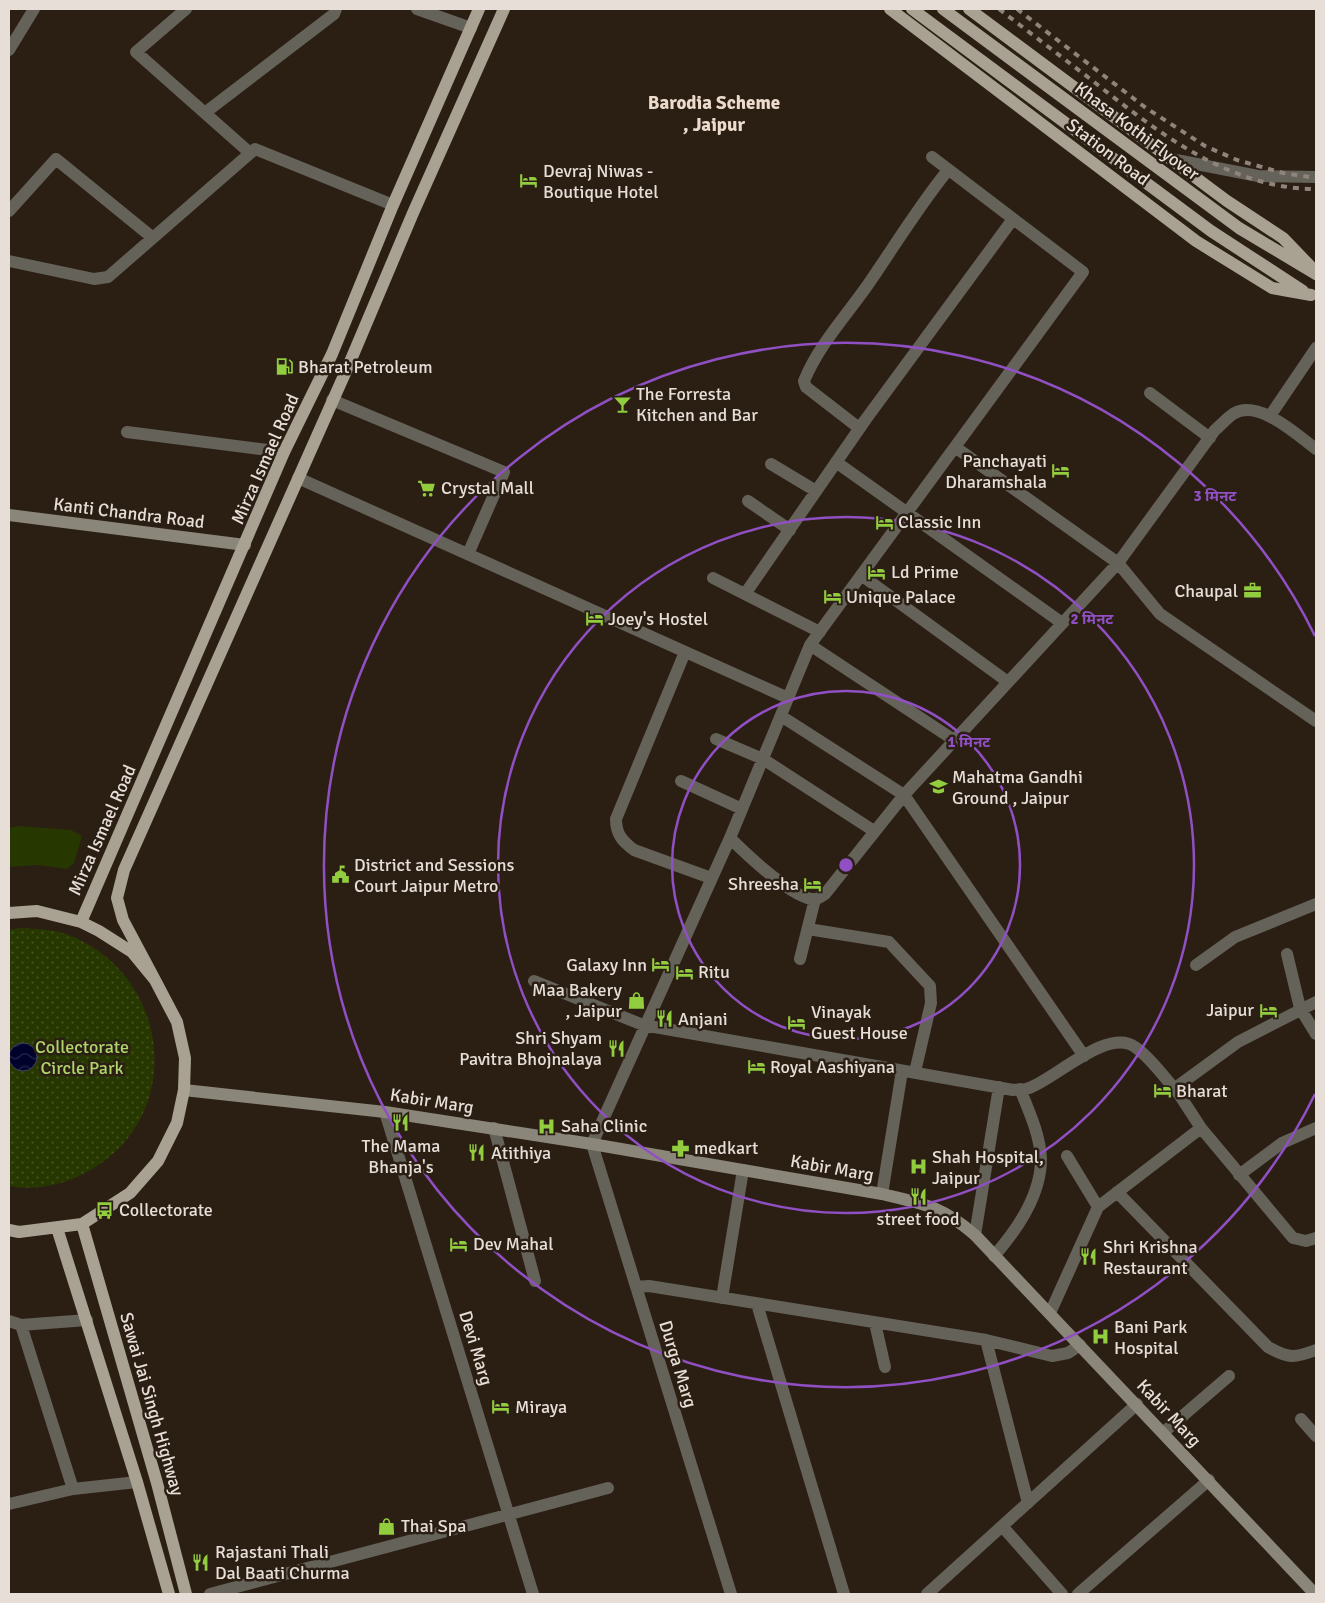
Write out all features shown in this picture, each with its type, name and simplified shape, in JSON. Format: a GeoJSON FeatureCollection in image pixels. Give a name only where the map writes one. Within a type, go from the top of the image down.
{"type":"FeatureCollection","features":[{"type":"Feature","properties":{"kind":"main road","name":"Mirza Ismael Road"},"geometry":{"type":"LineString","coordinates":[[81,922],[284,452],[332,354],[393,205],[479,9]]}},
{"type":"Feature","properties":{"kind":"main road"},"geometry":{"type":"LineString","coordinates":[[9,1230],[19,1232],[82,1224],[130,1193],[158,1162],[177,1123],[184,1090],[184,1058],[177,1022],[123,920],[117,898],[124,870],[504,9]]}},
{"type":"Feature","properties":{"kind":"main road","name":"Station Road"},"geometry":{"type":"LineString","coordinates":[[890,9],[1196,241],[1272,288],[1314,297]]}},
{"type":"Feature","properties":{"kind":"main road","name":"Khasa Kothi Flyover"},"geometry":{"type":"LineString","coordinates":[[912,9],[1211,231],[1283,279],[1314,297]]}},
{"type":"Feature","properties":{"kind":"main road","name":"Khasa Kothi Flyover"},"geometry":{"type":"LineString","coordinates":[[943,9],[1239,228],[1316,273]]}},
{"type":"Feature","properties":{"kind":"main road"},"geometry":{"type":"LineString","coordinates":[[969,9],[1227,202],[1283,238],[1316,273]]}},
{"type":"Feature","properties":{"kind":"main road"},"geometry":{"type":"LineString","coordinates":[[9,913],[37,911],[81,922],[132,952],[155,980]]}},
{"type":"Feature","properties":{"kind":"main road","name":"Sawai Jai Singh Highway"},"geometry":{"type":"LineString","coordinates":[[82,1224],[157,1483],[186,1594]]}},
{"type":"Feature","properties":{"kind":"main road"},"geometry":{"type":"LineString","coordinates":[[57,1228],[137,1482],[169,1594]]}},
{"type":"Feature","properties":{"kind":"street"},"geometry":{"type":"LineString","coordinates":[[11,40],[34,9]]}},
{"type":"Feature","properties":{"kind":"street"},"geometry":{"type":"LineString","coordinates":[[186,9],[136,52],[206,112],[250,153]]}},
{"type":"Feature","properties":{"kind":"street"},"geometry":{"type":"LineString","coordinates":[[206,112],[334,14],[336,9]]}},
{"type":"Feature","properties":{"kind":"street"},"geometry":{"type":"LineString","coordinates":[[417,9],[471,28]]}},
{"type":"Feature","properties":{"kind":"street"},"geometry":{"type":"LineString","coordinates":[[9,261],[94,279],[108,277],[255,148],[393,205]]}},
{"type":"Feature","properties":{"kind":"street"},"geometry":{"type":"LineString","coordinates":[[592,1144],[643,1025],[730,838],[810,645],[1082,272],[932,157]]}},
{"type":"Feature","properties":{"kind":"street"},"geometry":{"type":"LineString","coordinates":[[9,210],[56,159],[152,238]]}},
{"type":"Feature","properties":{"kind":"street"},"geometry":{"type":"LineString","coordinates":[[1170,160],[1258,176],[1316,177]]}},
{"type":"Feature","properties":{"kind":"street"},"geometry":{"type":"LineString","coordinates":[[859,428],[806,386],[804,381],[814,357],[866,286],[922,202],[948,170]]}},
{"type":"Feature","properties":{"kind":"street"},"geometry":{"type":"LineString","coordinates":[[745,594],[859,428],[1013,219]]}},
{"type":"Feature","properties":{"kind":"street"},"geometry":{"type":"LineString","coordinates":[[1270,416],[1316,348]]}},
{"type":"Feature","properties":{"kind":"street"},"geometry":{"type":"LineString","coordinates":[[1150,393],[1210,438]]}},
{"type":"Feature","properties":{"kind":"street"},"geometry":{"type":"LineString","coordinates":[[332,400],[504,472],[468,554]]}},
{"type":"Feature","properties":{"kind":"street"},"geometry":{"type":"LineString","coordinates":[[730,838],[771,876],[806,898],[815,899],[825,894],[904,795],[1118,563],[1210,438],[1234,414],[1244,410],[1261,412],[1270,416],[1316,449]]}},
{"type":"Feature","properties":{"kind":"street"},"geometry":{"type":"LineString","coordinates":[[127,432],[284,452]]}},
{"type":"Feature","properties":{"kind":"street"},"geometry":{"type":"LineString","coordinates":[[954,447],[1118,563],[1160,614],[1316,721]]}},
{"type":"Feature","properties":{"kind":"street"},"geometry":{"type":"LineString","coordinates":[[836,462],[1062,623]]}},
{"type":"Feature","properties":{"kind":"street"},"geometry":{"type":"LineString","coordinates":[[770,464],[816,491]]}},
{"type":"Feature","properties":{"kind":"street"},"geometry":{"type":"LineString","coordinates":[[298,478],[788,698]]}},
{"type":"Feature","properties":{"kind":"street"},"geometry":{"type":"LineString","coordinates":[[748,501],[790,530]]}},
{"type":"Feature","properties":{"kind":"street","name":"Kanti Chandra Road"},"geometry":{"type":"LineString","coordinates":[[9,515],[245,545]]}},
{"type":"Feature","properties":{"kind":"street"},"geometry":{"type":"LineString","coordinates":[[861,576],[1008,682]]}},
{"type":"Feature","properties":{"kind":"street"},"geometry":{"type":"LineString","coordinates":[[713,578],[820,632]]}},
{"type":"Feature","properties":{"kind":"street"},"geometry":{"type":"LineString","coordinates":[[810,645],[954,740]]}},
{"type":"Feature","properties":{"kind":"street"},"geometry":{"type":"LineString","coordinates":[[685,652],[616,819],[616,830],[624,842],[634,850],[711,878]]}},
{"type":"Feature","properties":{"kind":"street"},"geometry":{"type":"LineString","coordinates":[[781,716],[904,795],[1084,1056]]}},
{"type":"Feature","properties":{"kind":"street"},"geometry":{"type":"LineString","coordinates":[[716,739],[762,759],[874,831]]}},
{"type":"Feature","properties":{"kind":"street"},"geometry":{"type":"LineString","coordinates":[[681,781],[742,809]]}},
{"type":"Feature","properties":{"kind":"street"},"geometry":{"type":"LineString","coordinates":[[800,959],[815,899]]}},
{"type":"Feature","properties":{"kind":"street"},"geometry":{"type":"LineString","coordinates":[[1196,965],[1235,937],[1316,904]]}},
{"type":"Feature","properties":{"kind":"street"},"geometry":{"type":"LineString","coordinates":[[808,929],[889,942],[930,986],[931,1004],[915,1072]]}},
{"type":"Feature","properties":{"kind":"street"},"geometry":{"type":"LineString","coordinates":[[1287,954],[1300,1008],[1316,1034]]}},
{"type":"Feature","properties":{"kind":"street"},"geometry":{"type":"LineString","coordinates":[[534,981],[643,1025],[999,1087],[1028,1088],[1084,1056],[1112,1043],[1122,1042],[1135,1046],[1177,1092],[1201,1128],[1293,1238],[1306,1241],[1316,1238]]}},
{"type":"Feature","properties":{"kind":"street"},"geometry":{"type":"LineString","coordinates":[[1177,1092],[1175,1088],[1238,1042],[1300,1008],[1316,1002]]}},
{"type":"Feature","properties":{"kind":"street"},"geometry":{"type":"LineString","coordinates":[[882,1194],[902,1071]]}},
{"type":"Feature","properties":{"kind":"street"},"geometry":{"type":"LineString","coordinates":[[975,1235],[999,1087]]}},
{"type":"Feature","properties":{"kind":"street"},"geometry":{"type":"LineString","coordinates":[[994,1256],[1013,1234],[1029,1205],[1041,1160],[1036,1130],[1020,1089]]}},
{"type":"Feature","properties":{"kind":"street","name":"Kabir Marg"},"geometry":{"type":"LineString","coordinates":[[184,1090],[385,1112],[494,1128],[882,1194],[932,1206],[954,1217],[975,1235],[1164,1432],[1315,1594]]}},
{"type":"Feature","properties":{"kind":"street","name":"Devi Marg"},"geometry":{"type":"LineString","coordinates":[[385,1112],[533,1594]]}},
{"type":"Feature","properties":{"kind":"street"},"geometry":{"type":"LineString","coordinates":[[494,1128],[536,1281]]}},
{"type":"Feature","properties":{"kind":"street"},"geometry":{"type":"LineString","coordinates":[[1050,1313],[1098,1207],[1201,1128]]}},
{"type":"Feature","properties":{"kind":"street"},"geometry":{"type":"LineString","coordinates":[[1239,1175],[1282,1143],[1316,1128]]}},
{"type":"Feature","properties":{"kind":"street","name":"Durga Marg"},"geometry":{"type":"LineString","coordinates":[[592,1144],[730,1594]]}},
{"type":"Feature","properties":{"kind":"street"},"geometry":{"type":"LineString","coordinates":[[1066,1156],[1098,1207]]}},
{"type":"Feature","properties":{"kind":"street"},"geometry":{"type":"LineString","coordinates":[[722,1298],[744,1170]]}},
{"type":"Feature","properties":{"kind":"street"},"geometry":{"type":"LineString","coordinates":[[1117,1192],[1268,1347],[1282,1355],[1296,1358],[1316,1350]]}},
{"type":"Feature","properties":{"kind":"street"},"geometry":{"type":"LineString","coordinates":[[636,1287],[649,1286],[986,1340],[1052,1356],[1068,1353],[1080,1345]]}},
{"type":"Feature","properties":{"kind":"street"},"geometry":{"type":"LineString","coordinates":[[757,1304],[844,1594]]}},
{"type":"Feature","properties":{"kind":"street"},"geometry":{"type":"LineString","coordinates":[[73,1489],[15,1323],[86,1320]]}},
{"type":"Feature","properties":{"kind":"street"},"geometry":{"type":"LineString","coordinates":[[875,1323],[885,1367]]}},
{"type":"Feature","properties":{"kind":"street"},"geometry":{"type":"LineString","coordinates":[[986,1340],[1028,1503]]}},
{"type":"Feature","properties":{"kind":"street"},"geometry":{"type":"LineString","coordinates":[[1164,1432],[1229,1376]]}},
{"type":"Feature","properties":{"kind":"street"},"geometry":{"type":"LineString","coordinates":[[927,1594],[1137,1404]]}},
{"type":"Feature","properties":{"kind":"street"},"geometry":{"type":"LineString","coordinates":[[1301,1418],[1316,1436]]}},
{"type":"Feature","properties":{"kind":"street"},"geometry":{"type":"LineString","coordinates":[[1078,1594],[1209,1480]]}},
{"type":"Feature","properties":{"kind":"street"},"geometry":{"type":"LineString","coordinates":[[9,1504],[73,1489],[137,1482]]}},
{"type":"Feature","properties":{"kind":"street"},"geometry":{"type":"LineString","coordinates":[[210,1594],[608,1488]]}},
{"type":"Feature","properties":{"kind":"street"},"geometry":{"type":"LineString","coordinates":[[1002,1526],[1062,1594]]}},
{"type":"Feature","properties":{"kind":"green space"},"geometry":{"type":"Polygon","coordinates":[[[19,826],[71,830],[82,836],[74,863],[67,869],[38,865],[9,867],[9,828],[19,826]]]}},
{"type":"Feature","properties":{"kind":"green space","name":"Collectorate Circle Park"},"geometry":{"type":"Polygon","coordinates":[[[21,928],[63,933],[100,952],[127,979],[145,1011],[154,1047],[152,1083],[141,1118],[118,1149],[85,1173],[67,1181],[48,1186],[28,1188],[9,1186],[9,930],[21,928]]]}},
{"type":"Feature","properties":{"kind":"water"},"geometry":{"type":"Polygon","coordinates":[[[23,1043],[33,1047],[37,1057],[33,1067],[23,1071],[13,1067],[9,1057],[13,1047],[23,1043]]]}},
{"type":"Feature","properties":{"kind":"railway"},"geometry":{"type":"LineString","coordinates":[[999,9],[1140,117],[1194,153],[1223,168],[1253,179],[1284,186],[1316,189]]}},
{"type":"Feature","properties":{"kind":"railway"},"geometry":{"type":"LineString","coordinates":[[1017,9],[1146,108],[1205,146],[1237,160],[1283,173],[1316,178]]}},
{"type":"Feature","properties":{"kind":"place","name":"Devraj Niwas - Boutique Hotel"},"geometry":{"type":"Point","coordinates":[529,181]}},
{"type":"Feature","properties":{"kind":"place","name":"Bharat Petroleum"},"geometry":{"type":"Point","coordinates":[284,367]}},
{"type":"Feature","properties":{"kind":"place","name":"The Forresta Kitchen and Bar"},"geometry":{"type":"Point","coordinates":[622,404]}},
{"type":"Feature","properties":{"kind":"place","name":"Panchayati Dharamshala"},"geometry":{"type":"Point","coordinates":[1061,471]}},
{"type":"Feature","properties":{"kind":"place","name":"Crystal Mall"},"geometry":{"type":"Point","coordinates":[427,488]}},
{"type":"Feature","properties":{"kind":"place","name":"Classic Inn"},"geometry":{"type":"Point","coordinates":[884,522]}},
{"type":"Feature","properties":{"kind":"place","name":"Ld Prime"},"geometry":{"type":"Point","coordinates":[877,572]}},
{"type":"Feature","properties":{"kind":"place","name":"Chaupal"},"geometry":{"type":"Point","coordinates":[1252,591]}},
{"type":"Feature","properties":{"kind":"place","name":"Unique Palace"},"geometry":{"type":"Point","coordinates":[832,597]}},
{"type":"Feature","properties":{"kind":"place","name":"Joey's Hostel"},"geometry":{"type":"Point","coordinates":[594,619]}},
{"type":"Feature","properties":{"kind":"place","name":"Mahatma Gandhi Ground , Jaipur"},"geometry":{"type":"Point","coordinates":[938,787]}},
{"type":"Feature","properties":{"kind":"place","name":"District and Sessions Court Jaipur Metro"},"geometry":{"type":"Point","coordinates":[340,875]}},
{"type":"Feature","properties":{"kind":"place","name":"Shreesha"},"geometry":{"type":"Point","coordinates":[813,884]}},
{"type":"Feature","properties":{"kind":"place","name":"Galaxy Inn"},"geometry":{"type":"Point","coordinates":[661,965]}},
{"type":"Feature","properties":{"kind":"place","name":"Ritu"},"geometry":{"type":"Point","coordinates":[684,972]}},
{"type":"Feature","properties":{"kind":"place","name":"Maa Bakery , Jaipur"},"geometry":{"type":"Point","coordinates":[636,1000]}},
{"type":"Feature","properties":{"kind":"place","name":"Jaipur"},"geometry":{"type":"Point","coordinates":[1268,1010]}},
{"type":"Feature","properties":{"kind":"place","name":"Anjani"},"geometry":{"type":"Point","coordinates":[664,1019]}},
{"type":"Feature","properties":{"kind":"place","name":"Vinayak Guest House"},"geometry":{"type":"Point","coordinates":[797,1022]}},
{"type":"Feature","properties":{"kind":"place","name":"Shri Shyam Pavitra Bhojnalaya"},"geometry":{"type":"Point","coordinates":[616,1048]}},
{"type":"Feature","properties":{"kind":"place","name":"Royal Aashiyana"},"geometry":{"type":"Point","coordinates":[756,1067]}},
{"type":"Feature","properties":{"kind":"place","name":"Bharat"},"geometry":{"type":"Point","coordinates":[1162,1091]}},
{"type":"Feature","properties":{"kind":"place","name":"The Mama Bhanja's"},"geometry":{"type":"Point","coordinates":[401,1123]}},
{"type":"Feature","properties":{"kind":"place","name":"Saha Clinic"},"geometry":{"type":"Point","coordinates":[547,1126]}},
{"type":"Feature","properties":{"kind":"place","name":"medkart"},"geometry":{"type":"Point","coordinates":[680,1148]}},
{"type":"Feature","properties":{"kind":"place","name":"Atithiya"},"geometry":{"type":"Point","coordinates":[477,1153]}},
{"type":"Feature","properties":{"kind":"place","name":"Shah Hospital, Jaipur"},"geometry":{"type":"Point","coordinates":[918,1167]}},
{"type":"Feature","properties":{"kind":"place","name":"street food"},"geometry":{"type":"Point","coordinates":[918,1196]}},
{"type":"Feature","properties":{"kind":"place","name":"Collectorate"},"geometry":{"type":"Point","coordinates":[105,1210]}},
{"type":"Feature","properties":{"kind":"place","name":"Dev Mahal"},"geometry":{"type":"Point","coordinates":[459,1244]}},
{"type":"Feature","properties":{"kind":"place","name":"Shri Krishna Restaurant"},"geometry":{"type":"Point","coordinates":[1089,1257]}},
{"type":"Feature","properties":{"kind":"place","name":"Bani Park Hospital"},"geometry":{"type":"Point","coordinates":[1100,1337]}},
{"type":"Feature","properties":{"kind":"place","name":"Miraya"},"geometry":{"type":"Point","coordinates":[501,1407]}},
{"type":"Feature","properties":{"kind":"place","name":"Thai Spa"},"geometry":{"type":"Point","coordinates":[387,1526]}},
{"type":"Feature","properties":{"kind":"place","name":"Rajastani Thali Dal Baati Churma"},"geometry":{"type":"Point","coordinates":[201,1562]}},
{"type":"Feature","properties":{"kind":"district","name":"Barodia Scheme , Jaipur"},"geometry":{"type":"Point","coordinates":[714,114]}}]}
